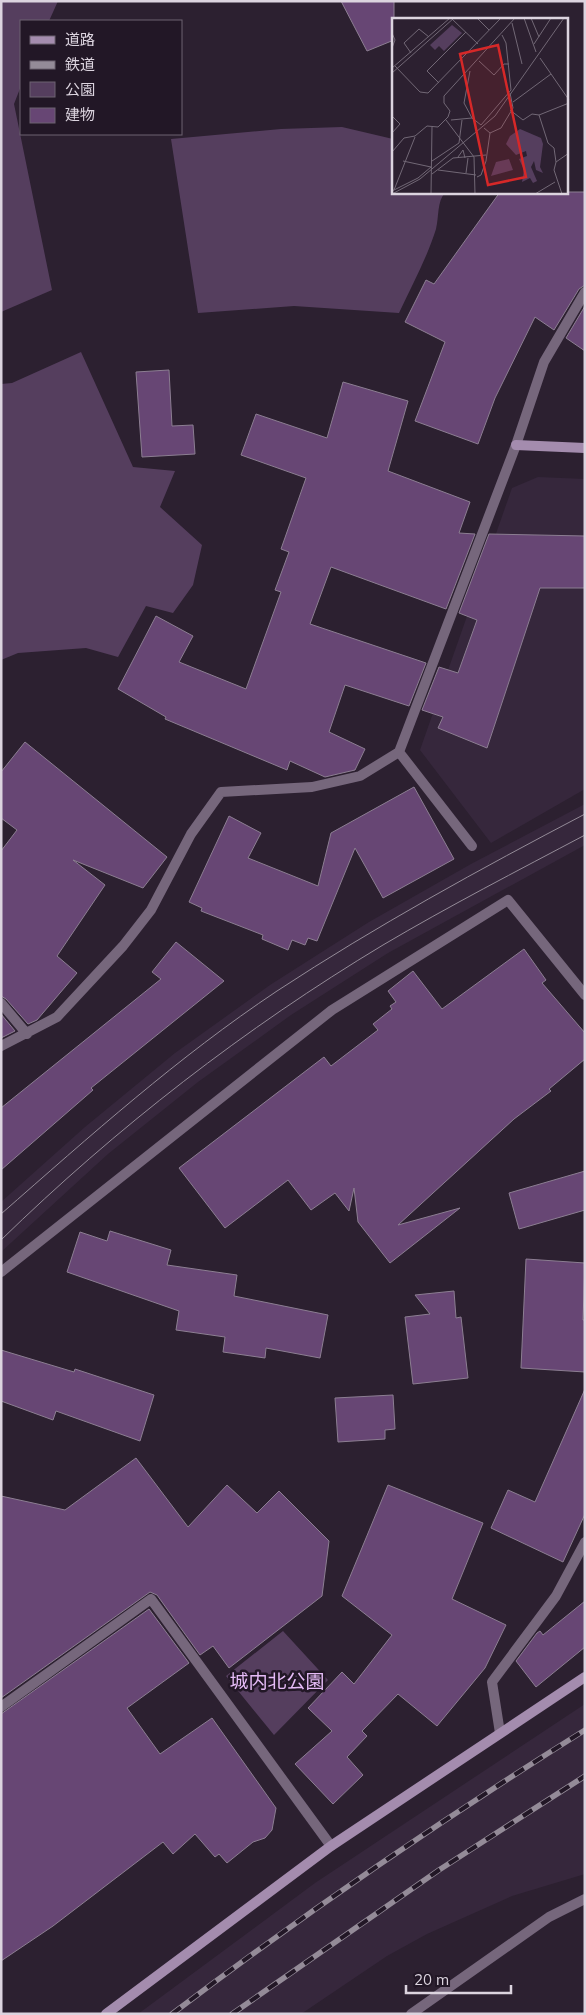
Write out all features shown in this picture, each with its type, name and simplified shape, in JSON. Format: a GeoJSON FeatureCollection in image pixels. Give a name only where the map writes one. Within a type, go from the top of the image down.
{"type":"FeatureCollection","features":[{"type":"Feature","properties":{"kind":"street"},"geometry":{"type":"LineString","coordinates":[[1,1046],[57,1017],[123,946],[150,910],[191,834],[221,792],[312,787],[360,776],[399,752],[516,445],[544,362],[585,292]]}},
{"type":"Feature","properties":{"kind":"street"},"geometry":{"type":"LineString","coordinates":[[516,445],[585,448]]}},
{"type":"Feature","properties":{"kind":"street"},"geometry":{"type":"LineString","coordinates":[[399,752],[472,846]]}},
{"type":"Feature","properties":{"kind":"street"},"geometry":{"type":"LineString","coordinates":[[1,1272],[332,1010],[508,900],[585,995]]}},
{"type":"Feature","properties":{"kind":"street"},"geometry":{"type":"LineString","coordinates":[[1,1003],[26,1034]]}},
{"type":"Feature","properties":{"kind":"street"},"geometry":{"type":"LineString","coordinates":[[500,1733],[492,1682],[556,1596],[585,1542]]}},
{"type":"Feature","properties":{"kind":"street"},"geometry":{"type":"LineString","coordinates":[[1,1707],[151,1599],[331,1846]]}},
{"type":"Feature","properties":{"kind":"street"},"geometry":{"type":"LineString","coordinates":[[106,2014],[331,1846],[585,1677]]}},
{"type":"Feature","properties":{"kind":"street"},"geometry":{"type":"LineString","coordinates":[[411,2014],[549,1917],[585,1900]]}},
{"type":"Feature","properties":{"kind":"shaded area"},"geometry":{"type":"Polygon","coordinates":[[[538,477],[585,479],[585,789],[491,843],[420,750],[512,488],[538,477]]]}},
{"type":"Feature","properties":{"kind":"shaded area"},"geometry":{"type":"Polygon","coordinates":[[[585,804],[585,845],[388,953],[291,1015],[198,1082],[108,1154],[1,1252],[1,1202],[85,1127],[175,1053],[270,985],[369,922],[471,864],[585,804]]]}},
{"type":"Feature","properties":{"kind":"shaded area"},"geometry":{"type":"Polygon","coordinates":[[[585,1704],[585,1874],[512,1896],[427,1934],[387,1956],[301,2014],[138,2014],[315,1883],[585,1704]]]}},
{"type":"Feature","properties":{"kind":"green space"},"geometry":{"type":"Polygon","coordinates":[[[1,1],[58,1],[49,20],[20,20],[20,89],[14,104],[52,290],[1,312],[1,1]]]}},
{"type":"Feature","properties":{"kind":"green space"},"geometry":{"type":"Polygon","coordinates":[[[342,127],[392,139],[392,194],[444,194],[439,205],[436,229],[432,240],[399,313],[294,306],[198,313],[171,139],[281,129],[342,127]]]}},
{"type":"Feature","properties":{"kind":"green space"},"geometry":{"type":"Polygon","coordinates":[[[81,352],[133,467],[175,471],[160,507],[202,545],[193,585],[173,613],[146,606],[118,657],[86,648],[18,653],[1,660],[1,384],[12,383],[81,352]]]}},
{"type":"Feature","properties":{"kind":"green space","name":"城内北公園"},"geometry":{"type":"Polygon","coordinates":[[[283,1631],[328,1680],[274,1735],[226,1676],[283,1631]]]}},
{"type":"Feature","properties":{"kind":"building"},"geometry":{"type":"Polygon","coordinates":[[[341,1],[394,1],[392,41],[367,51],[341,1]]]}},
{"type":"Feature","properties":{"kind":"building"},"geometry":{"type":"Polygon","coordinates":[[[568,192],[585,192],[585,285],[579,289],[554,330],[535,317],[495,398],[478,444],[415,421],[445,342],[405,322],[426,280],[434,284],[499,194],[568,194],[568,192]]]}},
{"type":"Feature","properties":{"kind":"building"},"geometry":{"type":"Polygon","coordinates":[[[585,306],[585,351],[566,338],[585,306]]]}},
{"type":"Feature","properties":{"kind":"building"},"geometry":{"type":"Polygon","coordinates":[[[169,370],[172,426],[193,425],[195,454],[142,457],[136,372],[169,370]]]}},
{"type":"Feature","properties":{"kind":"building"},"geometry":{"type":"Polygon","coordinates":[[[343,382],[408,401],[388,471],[470,502],[459,533],[475,534],[446,609],[331,567],[310,624],[426,663],[409,706],[345,685],[329,732],[365,749],[355,770],[325,777],[290,761],[287,770],[165,719],[166,717],[118,689],[156,616],[193,636],[179,662],[246,689],[281,592],[275,590],[289,552],[281,549],[306,478],[241,455],[256,414],[327,438],[343,382]]]}},
{"type":"Feature","properties":{"kind":"building"},"geometry":{"type":"Polygon","coordinates":[[[489,534],[585,536],[585,588],[540,588],[487,748],[438,728],[443,717],[422,710],[439,667],[458,673],[477,620],[459,613],[489,534]]]}},
{"type":"Feature","properties":{"kind":"building"},"geometry":{"type":"Polygon","coordinates":[[[25,742],[167,857],[143,888],[73,860],[105,885],[57,956],[77,973],[37,1020],[28,1024],[6,999],[1,996],[1,851],[17,830],[1,818],[1,772],[25,742]]]}},
{"type":"Feature","properties":{"kind":"building"},"geometry":{"type":"Polygon","coordinates":[[[414,787],[454,859],[383,898],[355,848],[317,941],[308,938],[305,945],[292,940],[288,950],[262,939],[263,935],[201,911],[202,908],[189,902],[229,816],[261,833],[248,858],[318,886],[331,833],[414,787]]]}},
{"type":"Feature","properties":{"kind":"building"},"geometry":{"type":"Polygon","coordinates":[[[176,942],[224,981],[91,1088],[93,1090],[1,1170],[1,1108],[161,979],[152,972],[176,942]]]}},
{"type":"Feature","properties":{"kind":"building"},"geometry":{"type":"Polygon","coordinates":[[[524,949],[546,980],[542,983],[585,1033],[585,1059],[549,1089],[551,1091],[514,1119],[398,1225],[460,1208],[390,1263],[358,1222],[354,1188],[349,1211],[335,1193],[311,1210],[288,1180],[225,1228],[179,1168],[324,1057],[331,1066],[378,1030],[373,1024],[392,1009],[390,1006],[396,1002],[388,991],[413,971],[442,1009],[524,949]]]}},
{"type":"Feature","properties":{"kind":"building"},"geometry":{"type":"Polygon","coordinates":[[[1,1014],[15,1031],[1,1038],[1,1014]]]}},
{"type":"Feature","properties":{"kind":"building"},"geometry":{"type":"Polygon","coordinates":[[[585,1171],[585,1210],[519,1229],[509,1193],[585,1171]]]}},
{"type":"Feature","properties":{"kind":"building"},"geometry":{"type":"Polygon","coordinates":[[[110,1231],[171,1250],[167,1265],[237,1275],[234,1296],[328,1315],[320,1358],[266,1348],[265,1358],[223,1352],[225,1337],[176,1330],[179,1311],[67,1272],[80,1232],[107,1241],[110,1231]]]}},
{"type":"Feature","properties":{"kind":"building"},"geometry":{"type":"Polygon","coordinates":[[[526,1259],[585,1263],[583,1320],[585,1320],[585,1372],[521,1368],[526,1259]]]}},
{"type":"Feature","properties":{"kind":"building"},"geometry":{"type":"Polygon","coordinates":[[[454,1291],[456,1318],[461,1317],[468,1378],[413,1384],[405,1317],[430,1314],[415,1295],[454,1291]]]}},
{"type":"Feature","properties":{"kind":"building"},"geometry":{"type":"Polygon","coordinates":[[[1,1350],[74,1372],[75,1369],[154,1395],[140,1441],[56,1411],[53,1420],[1,1401],[1,1350]]]}},
{"type":"Feature","properties":{"kind":"building"},"geometry":{"type":"Polygon","coordinates":[[[585,1389],[585,1514],[563,1562],[491,1528],[508,1490],[535,1502],[585,1389]]]}},
{"type":"Feature","properties":{"kind":"building"},"geometry":{"type":"Polygon","coordinates":[[[393,1395],[395,1429],[385,1430],[385,1439],[338,1442],[335,1398],[393,1395]]]}},
{"type":"Feature","properties":{"kind":"building"},"geometry":{"type":"Polygon","coordinates":[[[136,1458],[188,1527],[227,1485],[257,1513],[279,1491],[329,1541],[322,1596],[229,1668],[213,1646],[200,1655],[157,1595],[150,1592],[1,1698],[1,1496],[65,1510],[136,1458]]]}},
{"type":"Feature","properties":{"kind":"building"},"geometry":{"type":"Polygon","coordinates":[[[388,1485],[483,1523],[452,1599],[506,1625],[485,1668],[437,1726],[398,1694],[362,1731],[367,1736],[347,1757],[363,1775],[333,1804],[295,1764],[332,1731],[308,1708],[342,1672],[354,1684],[392,1635],[342,1596],[388,1485]]]}},
{"type":"Feature","properties":{"kind":"building"},"geometry":{"type":"Polygon","coordinates":[[[585,1601],[585,1647],[536,1687],[516,1661],[537,1633],[540,1631],[543,1635],[585,1601]]]}},
{"type":"Feature","properties":{"kind":"building"},"geometry":{"type":"Polygon","coordinates":[[[149,1609],[189,1663],[127,1708],[160,1754],[212,1718],[276,1808],[272,1830],[265,1838],[253,1842],[227,1863],[219,1854],[215,1857],[195,1834],[173,1854],[163,1842],[53,1926],[1,1961],[1,1714],[149,1609]]]}},
{"type":"Feature","properties":{"kind":"tram line"},"geometry":{"type":"LineString","coordinates":[[1,1214],[101,1127],[240,1016],[352,944],[506,856],[585,814]]}},
{"type":"Feature","properties":{"kind":"tram line"},"geometry":{"type":"LineString","coordinates":[[1,1240],[90,1158],[136,1119],[281,1010],[383,945],[585,835]]}},
{"type":"Feature","properties":{"kind":"railway"},"geometry":{"type":"LineString","coordinates":[[172,2014],[222,1976],[375,1868],[585,1730]]}},
{"type":"Feature","properties":{"kind":"railway"},"geometry":{"type":"LineString","coordinates":[[232,2014],[439,1870],[585,1776]]}}]}
